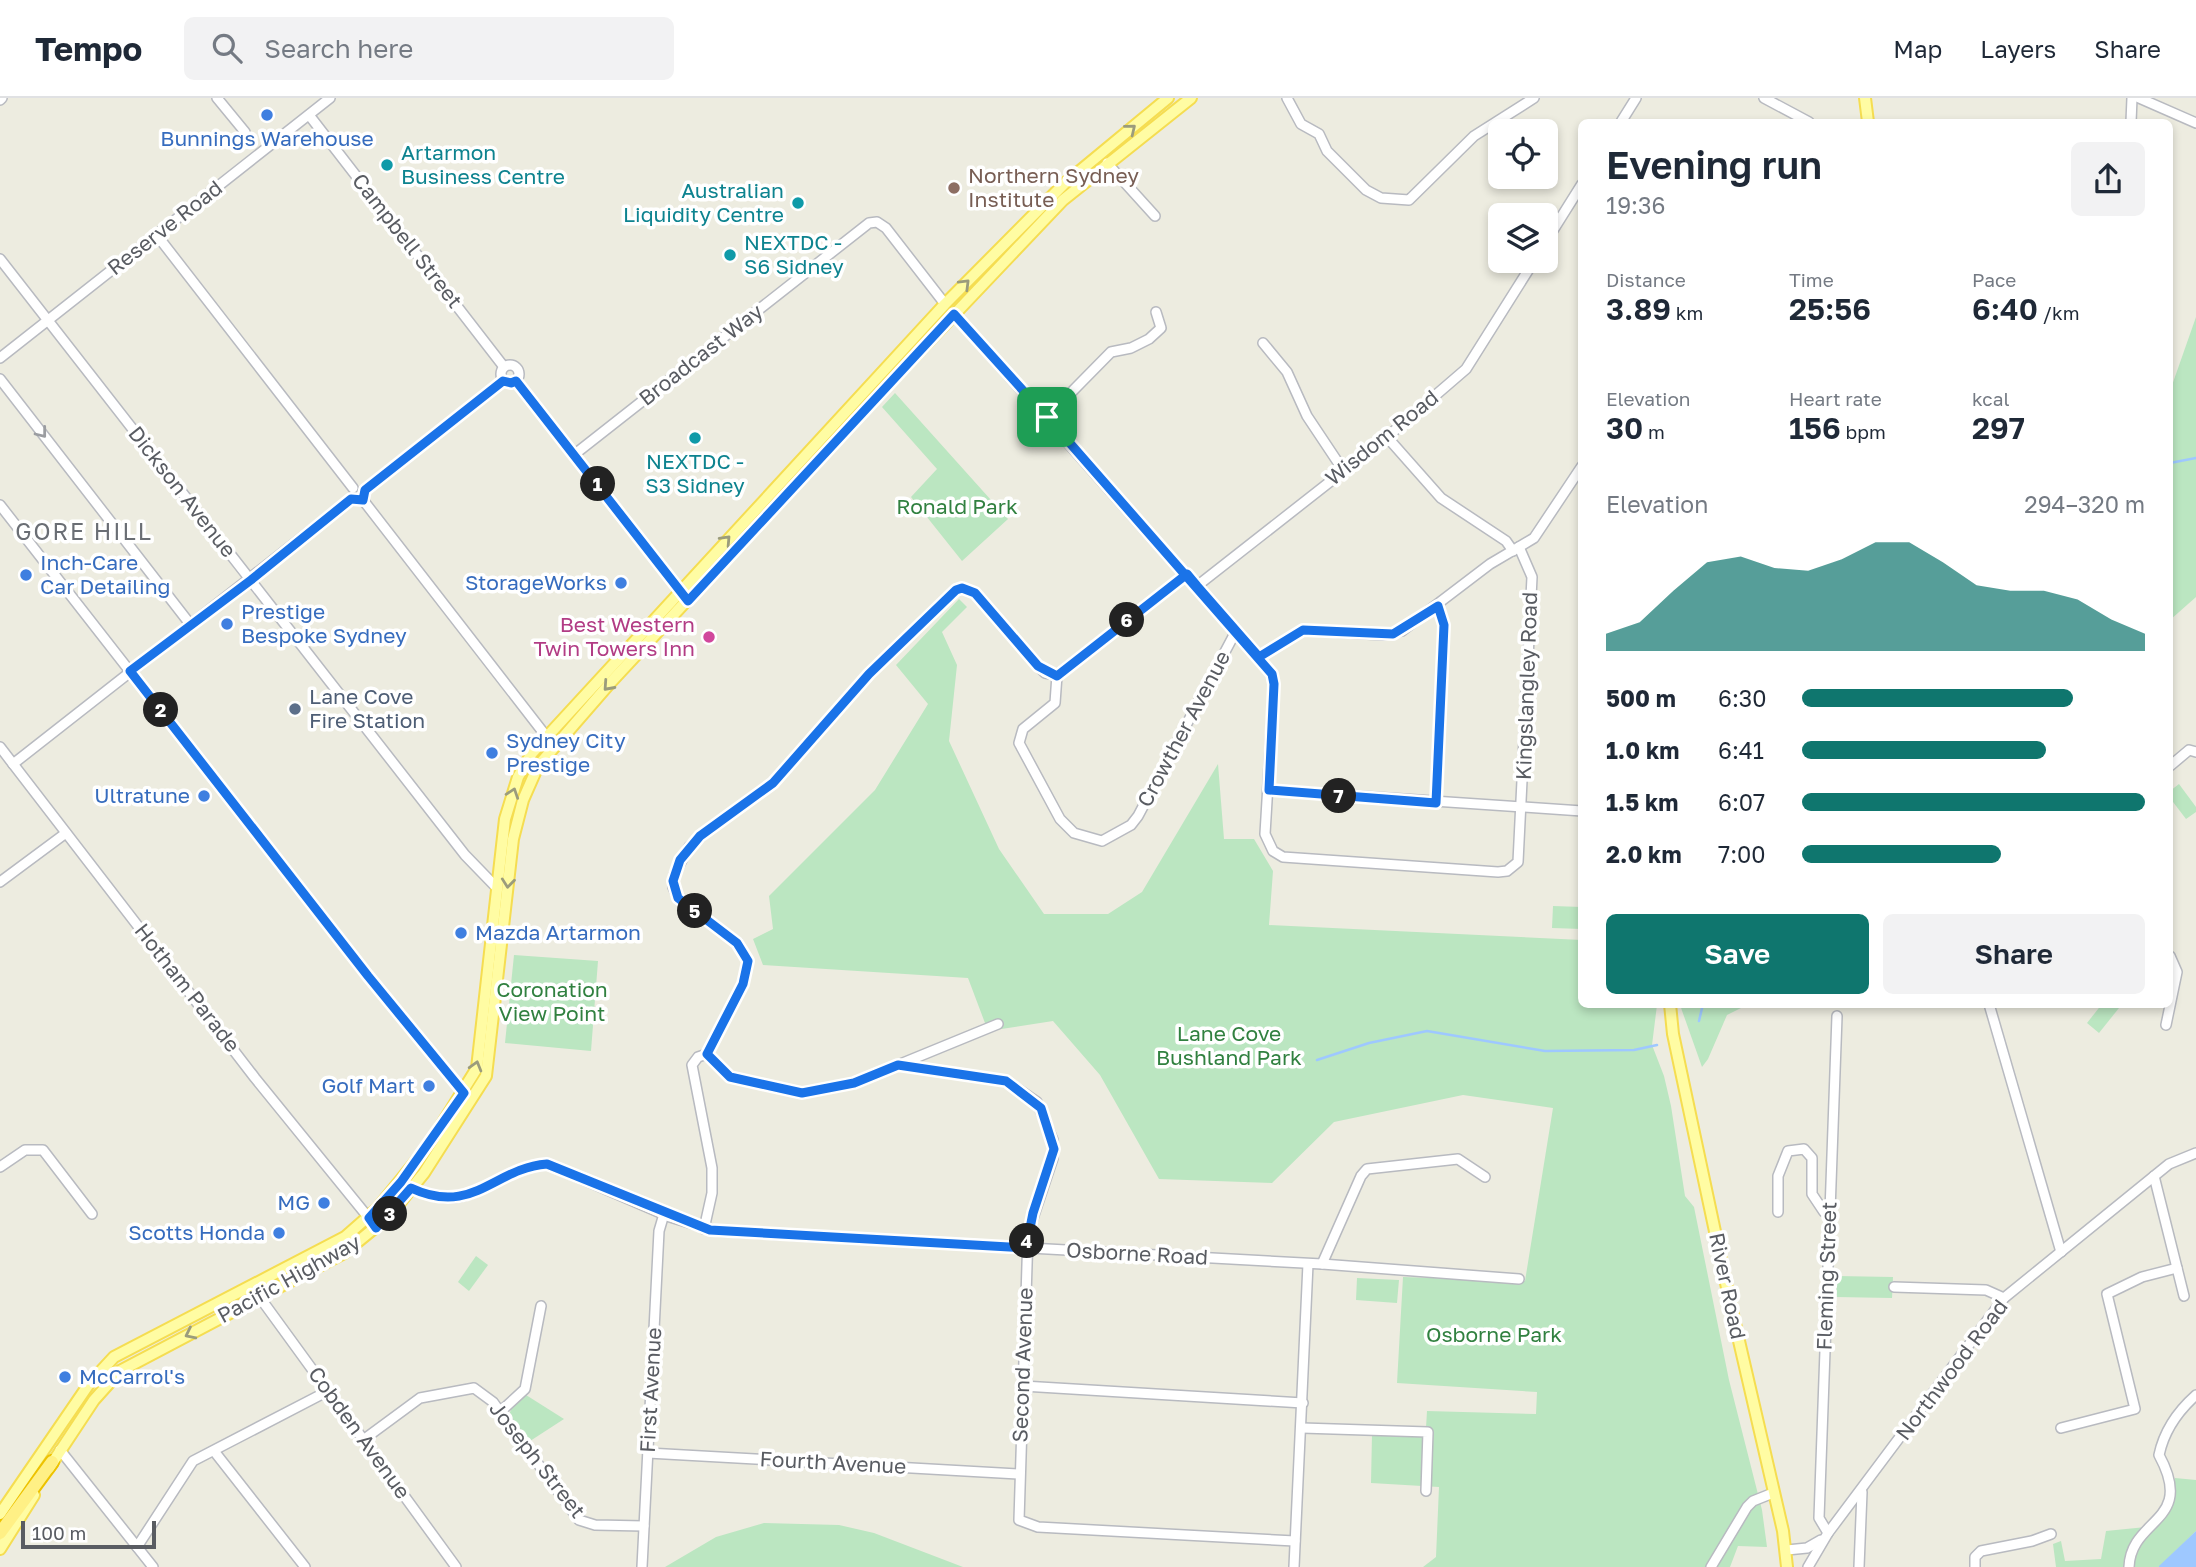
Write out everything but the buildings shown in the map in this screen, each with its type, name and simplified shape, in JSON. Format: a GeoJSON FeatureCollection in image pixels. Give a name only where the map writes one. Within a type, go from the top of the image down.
{"type":"FeatureCollection","features":[{"type":"Feature","properties":{"kind":"highway"},"geometry":{"type":"LineString","coordinates":[[0,1533],[52,1462]]}},
{"type":"Feature","properties":{"kind":"main road","name":"Pacific Highway"},"geometry":{"type":"LineString","coordinates":[[0,1549],[60,1450],[94,1400],[120,1371],[151,1352],[261,1299],[344,1253],[376,1228],[411,1188],[451,1134],[486,1076],[513,839],[532,776],[557,743],[1063,200],[1191,98]]}},
{"type":"Feature","properties":{"kind":"main road"},"geometry":{"type":"LineString","coordinates":[[1865,98],[1868,119]]}},
{"type":"Feature","properties":{"kind":"main road","name":"Pacific Highway"},"geometry":{"type":"LineString","coordinates":[[0,1514],[89,1384],[114,1357],[326,1247],[369,1218],[401,1182],[464,1093],[479,1061],[502,835],[511,799],[524,766],[546,736],[679,590],[945,304],[1064,184],[1163,100]]}},
{"type":"Feature","properties":{"kind":"main road"},"geometry":{"type":"LineString","coordinates":[[679,590],[688,601]]}},
{"type":"Feature","properties":{"kind":"main road","name":"River Road"},"geometry":{"type":"LineString","coordinates":[[1670,1008],[1675,1045],[1787,1550],[1787,1567]]}},
{"type":"Feature","properties":{"kind":"street"},"geometry":{"type":"LineString","coordinates":[[217,98],[246,132]]}},
{"type":"Feature","properties":{"kind":"street","name":"Reserve Road"},"geometry":{"type":"LineString","coordinates":[[0,358],[330,98]]}},
{"type":"Feature","properties":{"kind":"street"},"geometry":{"type":"LineString","coordinates":[[1287,98],[1300,124],[1319,134],[1327,151],[1366,190],[1381,198],[1398,201],[1409,200],[1474,136],[1534,98]]}},
{"type":"Feature","properties":{"kind":"street"},"geometry":{"type":"LineString","coordinates":[[1622,119],[1636,98]]}},
{"type":"Feature","properties":{"kind":"street"},"geometry":{"type":"LineString","coordinates":[[1764,98],[1795,119]]}},
{"type":"Feature","properties":{"kind":"street"},"geometry":{"type":"LineString","coordinates":[[2132,119],[2133,98]]}},
{"type":"Feature","properties":{"kind":"street"},"geometry":{"type":"LineString","coordinates":[[2139,98],[2196,123]]}},
{"type":"Feature","properties":{"kind":"street"},"geometry":{"type":"LineString","coordinates":[[1163,100],[1170,114]]}},
{"type":"Feature","properties":{"kind":"street","name":"Campbell Street"},"geometry":{"type":"LineString","coordinates":[[309,115],[504,367]]}},
{"type":"Feature","properties":{"kind":"street"},"geometry":{"type":"LineString","coordinates":[[1107,163],[1155,216]]}},
{"type":"Feature","properties":{"kind":"street"},"geometry":{"type":"LineString","coordinates":[[1558,222],[1578,190]]}},
{"type":"Feature","properties":{"kind":"street","name":"Broadcast Way"},"geometry":{"type":"LineString","coordinates":[[575,454],[869,223],[877,222],[886,228],[945,304]]}},
{"type":"Feature","properties":{"kind":"street"},"geometry":{"type":"LineString","coordinates":[[156,234],[352,494],[363,500],[546,736]]}},
{"type":"Feature","properties":{"kind":"street","name":"Dickson Avenue"},"geometry":{"type":"LineString","coordinates":[[0,259],[465,855],[496,887]]}},
{"type":"Feature","properties":{"kind":"street","name":"Wisdom Road"},"geometry":{"type":"LineString","coordinates":[[1197,586],[1387,437],[1466,369],[1526,273]]}},
{"type":"Feature","properties":{"kind":"street"},"geometry":{"type":"LineString","coordinates":[[1047,417],[1111,352],[1131,348],[1149,339],[1161,328],[1156,312]]}},
{"type":"Feature","properties":{"kind":"street"},"geometry":{"type":"LineString","coordinates":[[954,314],[1187,574],[1272,674],[1274,684],[1269,790],[1578,811]]}},
{"type":"Feature","properties":{"kind":"street"},"geometry":{"type":"LineString","coordinates":[[1263,343],[1287,372],[1307,416],[1343,470]]}},
{"type":"Feature","properties":{"kind":"street"},"geometry":{"type":"LineString","coordinates":[[503,381],[501,375],[504,367],[510,365],[518,369],[516,381],[679,590]]}},
{"type":"Feature","properties":{"kind":"street"},"geometry":{"type":"LineString","coordinates":[[0,379],[190,624]]}},
{"type":"Feature","properties":{"kind":"street"},"geometry":{"type":"LineString","coordinates":[[503,381],[516,381]]}},
{"type":"Feature","properties":{"kind":"street"},"geometry":{"type":"LineString","coordinates":[[363,500],[365,490],[503,381]]}},
{"type":"Feature","properties":{"kind":"street"},"geometry":{"type":"LineString","coordinates":[[1387,437],[1441,498],[1516,549]]}},
{"type":"Feature","properties":{"kind":"street"},"geometry":{"type":"LineString","coordinates":[[1259,657],[1303,630],[1393,634],[1438,606],[1490,564],[1538,534],[1578,472]]}},
{"type":"Feature","properties":{"kind":"street"},"geometry":{"type":"LineString","coordinates":[[13,764],[190,624],[251,580],[358,486],[365,490]]}},
{"type":"Feature","properties":{"kind":"street"},"geometry":{"type":"LineString","coordinates":[[0,505],[368,976],[464,1093]]}},
{"type":"Feature","properties":{"kind":"street","name":"Kingslangley Road"},"geometry":{"type":"LineString","coordinates":[[1269,790],[1265,834],[1273,850],[1294,860],[1507,871],[1513,867],[1520,855],[1532,576],[1516,549]]}},
{"type":"Feature","properties":{"kind":"street"},"geometry":{"type":"LineString","coordinates":[[704,1229],[712,1193],[712,1168],[692,1066],[698,1057],[707,1054],[743,984],[748,961],[737,943],[678,898],[673,887],[674,875],[689,847],[709,829],[773,783],[869,674],[956,590],[962,588],[975,593],[1038,666],[1057,676],[1187,574]]}},
{"type":"Feature","properties":{"kind":"street"},"geometry":{"type":"LineString","coordinates":[[1436,803],[1444,625],[1438,606]]}},
{"type":"Feature","properties":{"kind":"street","name":"Crowther Avenue"},"geometry":{"type":"LineString","coordinates":[[1057,676],[1055,702],[1023,729],[1019,743],[1051,806],[1067,827],[1074,833],[1102,841],[1131,825],[1138,816],[1236,631]]}},
{"type":"Feature","properties":{"kind":"street","name":"Hotham Parade"},"geometry":{"type":"LineString","coordinates":[[0,747],[376,1228]]}},
{"type":"Feature","properties":{"kind":"street"},"geometry":{"type":"LineString","coordinates":[[2173,764],[2193,751]]}},
{"type":"Feature","properties":{"kind":"street"},"geometry":{"type":"LineString","coordinates":[[0,882],[66,833]]}},
{"type":"Feature","properties":{"kind":"street"},"geometry":{"type":"LineString","coordinates":[[2173,963],[2177,972],[2173,991]]}},
{"type":"Feature","properties":{"kind":"street"},"geometry":{"type":"LineString","coordinates":[[1990,1008],[2061,1251]]}},
{"type":"Feature","properties":{"kind":"street"},"geometry":{"type":"LineString","coordinates":[[2166,1025],[2170,1008]]}},
{"type":"Feature","properties":{"kind":"street","name":"Fleming Street"},"geometry":{"type":"LineString","coordinates":[[1828,1533],[1819,1518],[1836,1016]]}},
{"type":"Feature","properties":{"kind":"street"},"geometry":{"type":"LineString","coordinates":[[707,1054],[730,1077],[802,1093],[854,1083],[999,1024]]}},
{"type":"Feature","properties":{"kind":"street","name":"Second Avenue"},"geometry":{"type":"LineString","coordinates":[[898,1065],[1006,1081],[1041,1108],[1054,1149],[1033,1213],[1026,1248],[1018,1474],[1019,1520],[1028,1526],[1295,1541]]}},
{"type":"Feature","properties":{"kind":"street"},"geometry":{"type":"LineString","coordinates":[[1778,1212],[1778,1176],[1788,1151],[1804,1149],[1812,1158],[1812,1194],[1824,1212],[1830,1213]]}},
{"type":"Feature","properties":{"kind":"street"},"geometry":{"type":"LineString","coordinates":[[0,1167],[25,1150],[43,1150],[92,1214]]}},
{"type":"Feature","properties":{"kind":"street","name":"Northwood Road"},"geometry":{"type":"LineString","coordinates":[[1808,1567],[1828,1533],[2004,1298],[2154,1176],[2181,1158],[2196,1153]]}},
{"type":"Feature","properties":{"kind":"street"},"geometry":{"type":"LineString","coordinates":[[1322,1264],[1361,1176],[1367,1169],[1458,1159],[1485,1177]]}},
{"type":"Feature","properties":{"kind":"street","name":"Osborne Road"},"geometry":{"type":"LineString","coordinates":[[401,1182],[432,1196],[459,1198],[547,1164],[704,1229],[1322,1264],[1519,1279]]}},
{"type":"Feature","properties":{"kind":"street"},"geometry":{"type":"LineString","coordinates":[[2154,1176],[2185,1296]]}},
{"type":"Feature","properties":{"kind":"street","name":"First Avenue"},"geometry":{"type":"LineString","coordinates":[[642,1567],[659,1231],[664,1214]]}},
{"type":"Feature","properties":{"kind":"street"},"geometry":{"type":"LineString","coordinates":[[1294,1567],[1308,1264]]}},
{"type":"Feature","properties":{"kind":"street"},"geometry":{"type":"LineString","coordinates":[[2061,1428],[2135,1409],[2107,1294],[2141,1276],[2177,1268]]}},
{"type":"Feature","properties":{"kind":"street"},"geometry":{"type":"LineString","coordinates":[[1894,1287],[1986,1290],[2004,1298]]}},
{"type":"Feature","properties":{"kind":"street","name":"Cobden Avenue"},"geometry":{"type":"LineString","coordinates":[[261,1299],[456,1567]]}},
{"type":"Feature","properties":{"kind":"street"},"geometry":{"type":"LineString","coordinates":[[500,1412],[525,1389],[541,1306]]}},
{"type":"Feature","properties":{"kind":"street"},"geometry":{"type":"LineString","coordinates":[[1023,1386],[1303,1403]]}},
{"type":"Feature","properties":{"kind":"street","name":"Joseph Street"},"geometry":{"type":"LineString","coordinates":[[363,1440],[414,1401],[456,1389],[478,1390],[500,1412],[579,1520],[596,1525],[644,1526]]}},
{"type":"Feature","properties":{"kind":"street"},"geometry":{"type":"LineString","coordinates":[[137,1547],[194,1461],[328,1391]]}},
{"type":"Feature","properties":{"kind":"street"},"geometry":{"type":"LineString","coordinates":[[2129,1567],[2134,1548],[2169,1507],[2173,1490],[2172,1479],[2159,1455],[2163,1438],[2184,1406],[2196,1395]]}},
{"type":"Feature","properties":{"kind":"street"},"geometry":{"type":"LineString","coordinates":[[1302,1428],[1428,1432],[1426,1491]]}},
{"type":"Feature","properties":{"kind":"street"},"geometry":{"type":"LineString","coordinates":[[60,1450],[153,1567]]}},
{"type":"Feature","properties":{"kind":"street"},"geometry":{"type":"LineString","coordinates":[[214,1451],[305,1567]]}},
{"type":"Feature","properties":{"kind":"street","name":"Fourth Avenue"},"geometry":{"type":"LineString","coordinates":[[648,1452],[1018,1474]]}},
{"type":"Feature","properties":{"kind":"street"},"geometry":{"type":"LineString","coordinates":[[1859,1567],[1862,1490]]}},
{"type":"Feature","properties":{"kind":"street"},"geometry":{"type":"LineString","coordinates":[[1712,1567],[1747,1507],[1773,1493]]}},
{"type":"Feature","properties":{"kind":"street","name":"Northwood Road"},"geometry":{"type":"LineString","coordinates":[[1787,1550],[1813,1546],[1828,1533]]}},
{"type":"Feature","properties":{"kind":"street"},"geometry":{"type":"LineString","coordinates":[[1975,1567],[1975,1557],[1981,1551],[2032,1541],[2051,1534]]}},
{"type":"Feature","properties":{"kind":"green space"},"geometry":{"type":"Polygon","coordinates":[[[2196,317],[2196,597],[2173,617],[2173,382],[2196,317]]]}},
{"type":"Feature","properties":{"kind":"green space","name":"Ronald Park"},"geometry":{"type":"Polygon","coordinates":[[[895,393],[1008,519],[962,561],[911,497],[937,469],[882,407],[895,393]]]}},
{"type":"Feature","properties":{"kind":"green space","name":"Lane Cove Bushland Park"},"geometry":{"type":"Polygon","coordinates":[[[959,599],[967,607],[942,632],[957,665],[949,741],[999,849],[1044,914],[1108,914],[1142,892],[1218,764],[1224,839],[1254,839],[1273,871],[1269,925],[1578,940],[1578,1008],[1657,1008],[1652,1045],[1664,1076],[1671,1106],[1685,1196],[1694,1207],[1729,1380],[1762,1510],[1767,1547],[1738,1546],[1730,1567],[1423,1567],[1436,1557],[1439,1487],[1371,1483],[1372,1434],[1426,1428],[1427,1411],[1536,1414],[1537,1392],[1397,1383],[1403,1277],[1525,1281],[1553,1108],[1463,1095],[1334,1122],[1272,1183],[1159,1179],[1100,1075],[1053,1021],[988,1031],[968,978],[763,965],[753,939],[773,929],[769,896],[875,790],[928,704],[896,665],[959,599]]]}},
{"type":"Feature","properties":{"kind":"green space"},"geometry":{"type":"Polygon","coordinates":[[[2179,784],[2196,807],[2196,812],[2186,819],[2173,802],[2173,789],[2179,784]]]}},
{"type":"Feature","properties":{"kind":"green space"},"geometry":{"type":"Polygon","coordinates":[[[1553,906],[1578,907],[1578,929],[1552,928],[1553,906]]]}},
{"type":"Feature","properties":{"kind":"green space","name":"Coronation View Point"},"geometry":{"type":"Polygon","coordinates":[[[514,955],[598,961],[591,1051],[505,1043],[514,955]]]}},
{"type":"Feature","properties":{"kind":"green space"},"geometry":{"type":"Polygon","coordinates":[[[1681,1008],[1741,1008],[1727,1015],[1702,1067],[1681,1008]]]}},
{"type":"Feature","properties":{"kind":"green space"},"geometry":{"type":"Polygon","coordinates":[[[2099,1008],[2119,1008],[2099,1033],[2087,1023],[2099,1008]]]}},
{"type":"Feature","properties":{"kind":"green space"},"geometry":{"type":"Polygon","coordinates":[[[476,1256],[488,1265],[469,1291],[458,1282],[476,1256]]]}},
{"type":"Feature","properties":{"kind":"green space"},"geometry":{"type":"Polygon","coordinates":[[[1837,1276],[1893,1277],[1892,1298],[1836,1297],[1837,1276]]]}},
{"type":"Feature","properties":{"kind":"green space"},"geometry":{"type":"Polygon","coordinates":[[[1357,1278],[1399,1280],[1397,1303],[1356,1300],[1357,1278]]]}},
{"type":"Feature","properties":{"kind":"green space"},"geometry":{"type":"Polygon","coordinates":[[[526,1395],[564,1419],[527,1443],[509,1416],[511,1409],[526,1395]]]}},
{"type":"Feature","properties":{"kind":"green space"},"geometry":{"type":"Polygon","coordinates":[[[2175,1478],[2196,1480],[2196,1531],[2159,1567],[2056,1567],[2053,1544],[2061,1541],[2065,1561],[2101,1559],[2106,1531],[2156,1526],[2171,1508],[2175,1478]]]}},
{"type":"Feature","properties":{"kind":"green space"},"geometry":{"type":"Polygon","coordinates":[[[764,1523],[839,1525],[874,1533],[963,1567],[665,1567],[716,1537],[764,1523]]]}},
{"type":"Feature","properties":{"kind":"water"},"geometry":{"type":"Polygon","coordinates":[[[2196,1531],[2196,1567],[2159,1567],[2159,1566],[2196,1531]]]}},
{"type":"Feature","properties":{"kind":"waterway"},"geometry":{"type":"LineString","coordinates":[[2173,462],[2196,458]]}},
{"type":"Feature","properties":{"kind":"waterway"},"geometry":{"type":"LineString","coordinates":[[1699,1021],[1702,1008]]}},
{"type":"Feature","properties":{"kind":"waterway"},"geometry":{"type":"LineString","coordinates":[[1317,1060],[1369,1043],[1427,1031],[1545,1051],[1634,1050],[1657,1045]]}},
{"type":"Feature","properties":{"kind":"place","name":"Bunnings Warehouse"},"geometry":{"type":"Point","coordinates":[267,115]}},
{"type":"Feature","properties":{"kind":"place","name":"Artarmon Business Centre"},"geometry":{"type":"Point","coordinates":[387,165]}},
{"type":"Feature","properties":{"kind":"place","name":"Northern Sydney Institute"},"geometry":{"type":"Point","coordinates":[954,188]}},
{"type":"Feature","properties":{"kind":"place","name":"Australian Liquidity Centre"},"geometry":{"type":"Point","coordinates":[798,203]}},
{"type":"Feature","properties":{"kind":"place","name":"NEXTDC - S6 Sidney"},"geometry":{"type":"Point","coordinates":[730,255]}},
{"type":"Feature","properties":{"kind":"place","name":"NEXTDC - S3 Sidney"},"geometry":{"type":"Point","coordinates":[695,438]}},
{"type":"Feature","properties":{"kind":"place","name":"Inch-Care Car Detailing"},"geometry":{"type":"Point","coordinates":[26,575]}},
{"type":"Feature","properties":{"kind":"place","name":"StorageWorks"},"geometry":{"type":"Point","coordinates":[621,583]}},
{"type":"Feature","properties":{"kind":"place","name":"Prestige Bespoke Sydney"},"geometry":{"type":"Point","coordinates":[227,624]}},
{"type":"Feature","properties":{"kind":"place","name":"Best Western Twin Towers Inn"},"geometry":{"type":"Point","coordinates":[709,637]}},
{"type":"Feature","properties":{"kind":"place","name":"Lane Cove Fire Station"},"geometry":{"type":"Point","coordinates":[295,709]}},
{"type":"Feature","properties":{"kind":"place","name":"Sydney City Prestige"},"geometry":{"type":"Point","coordinates":[492,753]}},
{"type":"Feature","properties":{"kind":"place","name":"Ultratune"},"geometry":{"type":"Point","coordinates":[204,796]}},
{"type":"Feature","properties":{"kind":"place","name":"Mazda Artarmon"},"geometry":{"type":"Point","coordinates":[461,933]}},
{"type":"Feature","properties":{"kind":"place","name":"Golf Mart"},"geometry":{"type":"Point","coordinates":[429,1086]}},
{"type":"Feature","properties":{"kind":"place","name":"MG"},"geometry":{"type":"Point","coordinates":[324,1203]}},
{"type":"Feature","properties":{"kind":"place","name":"Scotts Honda"},"geometry":{"type":"Point","coordinates":[279,1233]}},
{"type":"Feature","properties":{"kind":"place","name":"McCarrol's"},"geometry":{"type":"Point","coordinates":[65,1377]}},
{"type":"Feature","properties":{"kind":"district","name":"GORE HILL"},"geometry":{"type":"Point","coordinates":[84,532]}},
{"type":"Feature","properties":{"kind":"route"},"geometry":{"type":"LineString","coordinates":[[1047,417],[954,314],[688,601],[516,381],[503,381],[365,490],[366,496],[363,500],[358,502],[351,499],[251,580],[130,671],[368,976],[464,1093],[401,1182],[369,1218],[376,1228],[411,1188],[440,1198],[459,1198],[537,1165],[547,1164],[569,1171],[670,1217],[710,1230],[1026,1248],[1033,1213],[1054,1149],[1053,1140],[1037,1102],[1006,1081],[898,1065],[854,1083],[802,1093],[726,1075],[707,1054],[743,984],[748,961],[743,948],[678,898],[673,887],[678,864],[694,841],[773,783],[869,674],[956,590],[962,588],[975,593],[1038,666],[1045,673],[1057,676],[1069,668],[1151,601],[1187,574],[1259,657],[1303,630],[1393,634],[1402,631],[1438,606],[1444,625],[1436,803],[1269,790],[1274,684],[1272,674],[1197,586],[1047,417]]}},
{"type":"Feature","properties":{"kind":"park label","name":"Osborne Park"},"geometry":{"type":"Point","coordinates":[1494,1335]}}]}
